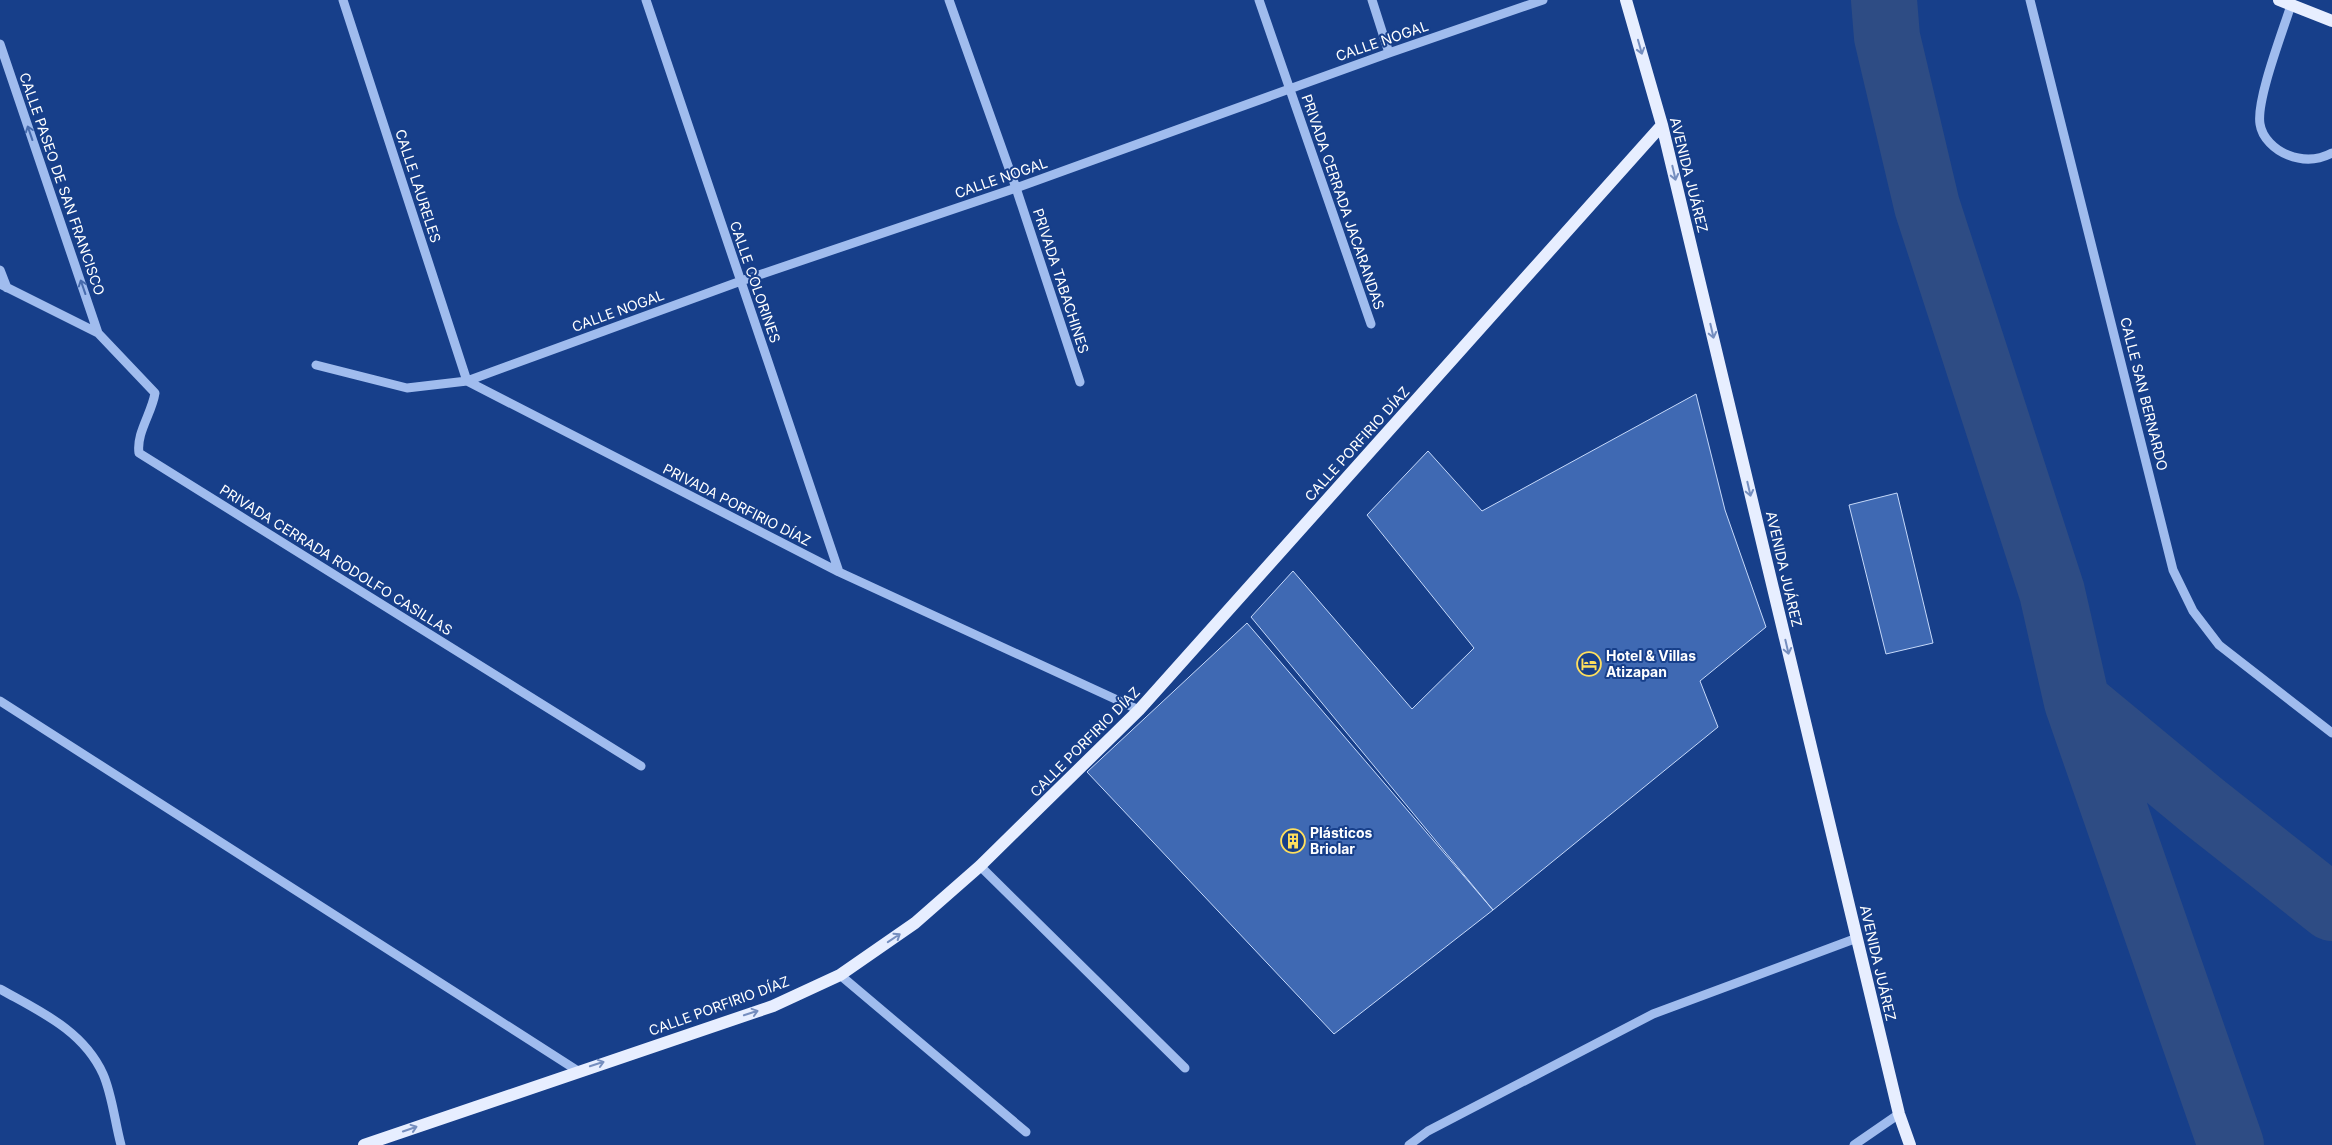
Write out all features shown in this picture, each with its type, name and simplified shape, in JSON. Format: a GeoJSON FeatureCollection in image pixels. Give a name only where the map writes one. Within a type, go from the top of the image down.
{"type":"FeatureCollection","features":[{"type":"Feature","properties":{"kind":"main road","name":"AVENIDA JUÁREZ"},"geometry":{"type":"LineString","coordinates":[[1626,0],[1662,125],[1899,1114],[1910,1145]]}},
{"type":"Feature","properties":{"kind":"main road"},"geometry":{"type":"LineString","coordinates":[[2285,2],[2332,20]]}},
{"type":"Feature","properties":{"kind":"main road","name":"CALLE PORFIRIO DÍAZ"},"geometry":{"type":"LineString","coordinates":[[364,1145],[578,1070],[773,1006],[840,975],[915,924],[980,866],[1139,710],[1662,125]]}},
{"type":"Feature","properties":{"kind":"street","name":"CALLE LAURELES"},"geometry":{"type":"LineString","coordinates":[[343,0],[467,381]]}},
{"type":"Feature","properties":{"kind":"street","name":"CALLE COLORINES"},"geometry":{"type":"LineString","coordinates":[[646,0],[839,572]]}},
{"type":"Feature","properties":{"kind":"street","name":"PRIVADA TABACHINES"},"geometry":{"type":"LineString","coordinates":[[950,0],[1016,188],[1080,382]]}},
{"type":"Feature","properties":{"kind":"street","name":"PRIVADA CERRADA JACARANDAS"},"geometry":{"type":"LineString","coordinates":[[1259,0],[1371,324]]}},
{"type":"Feature","properties":{"kind":"street"},"geometry":{"type":"LineString","coordinates":[[1372,0],[1389,53]]}},
{"type":"Feature","properties":{"kind":"street","name":"CALLE NOGAL"},"geometry":{"type":"LineString","coordinates":[[467,381],[741,281],[1016,188],[1389,53],[1544,0]]}},
{"type":"Feature","properties":{"kind":"street","name":"CALLE SAN BERNARDO"},"geometry":{"type":"LineString","coordinates":[[2030,0],[2173,570],[2193,611],[2219,645],[2332,733]]}},
{"type":"Feature","properties":{"kind":"street"},"geometry":{"type":"LineString","coordinates":[[2285,2],[2260,106],[2260,125],[2269,143],[2285,154],[2299,158],[2319,160],[2332,153]]}},
{"type":"Feature","properties":{"kind":"street","name":"CALLE PASEO DE SAN FRANCISCO"},"geometry":{"type":"LineString","coordinates":[[0,44],[98,333]]}},
{"type":"Feature","properties":{"kind":"street"},"geometry":{"type":"LineString","coordinates":[[0,270],[3,286],[98,333]]}},
{"type":"Feature","properties":{"kind":"street","name":"PRIVADA CERRADA RODOLFO CASILLAS"},"geometry":{"type":"LineString","coordinates":[[98,333],[154,394],[153,405],[139,442],[139,453],[640,766]]}},
{"type":"Feature","properties":{"kind":"street"},"geometry":{"type":"LineString","coordinates":[[316,365],[407,388],[467,381]]}},
{"type":"Feature","properties":{"kind":"street","name":"PRIVADA PORFIRIO DÍAZ"},"geometry":{"type":"LineString","coordinates":[[467,381],[839,572],[1139,710]]}},
{"type":"Feature","properties":{"kind":"street"},"geometry":{"type":"LineString","coordinates":[[0,701],[578,1070]]}},
{"type":"Feature","properties":{"kind":"street"},"geometry":{"type":"LineString","coordinates":[[980,866],[1185,1068]]}},
{"type":"Feature","properties":{"kind":"street"},"geometry":{"type":"LineString","coordinates":[[1409,1145],[1428,1131],[1653,1014],[1857,938]]}},
{"type":"Feature","properties":{"kind":"street"},"geometry":{"type":"LineString","coordinates":[[840,975],[1026,1132]]}},
{"type":"Feature","properties":{"kind":"street"},"geometry":{"type":"LineString","coordinates":[[0,989],[59,1022],[86,1046],[103,1074],[121,1145]]}},
{"type":"Feature","properties":{"kind":"street"},"geometry":{"type":"LineString","coordinates":[[1854,1145],[1899,1114]]}},
{"type":"Feature","properties":{"kind":"building","name":"Hotel & Villas Atizapan"},"geometry":{"type":"Polygon","coordinates":[[[1696,394],[1725,510],[1766,627],[1700,681],[1718,727],[1493,910],[1251,617],[1293,571],[1412,709],[1474,648],[1367,515],[1428,451],[1482,511],[1696,394]]]}},
{"type":"Feature","properties":{"kind":"building"},"geometry":{"type":"Polygon","coordinates":[[[1897,493],[1933,643],[1886,654],[1849,505],[1897,493]]]}},
{"type":"Feature","properties":{"kind":"building","name":"Plásticos Briolar"},"geometry":{"type":"Polygon","coordinates":[[[1247,623],[1493,910],[1334,1034],[1087,772],[1247,623]]]}},
{"type":"Feature","properties":{"kind":"waterway"},"geometry":{"type":"LineString","coordinates":[[1884,0],[1887,37],[1927,206],[2052,592],[2077,702],[2204,807],[2332,908]]}},
{"type":"Feature","properties":{"kind":"waterway"},"geometry":{"type":"LineString","coordinates":[[2077,702],[2231,1145]]}},
{"type":"Feature","properties":{"kind":"place","name":"Hotel & Villas Atizapan"},"geometry":{"type":"Point","coordinates":[1589,664]}},
{"type":"Feature","properties":{"kind":"place","name":"Plásticos Briolar"},"geometry":{"type":"Point","coordinates":[1293,841]}}]}
